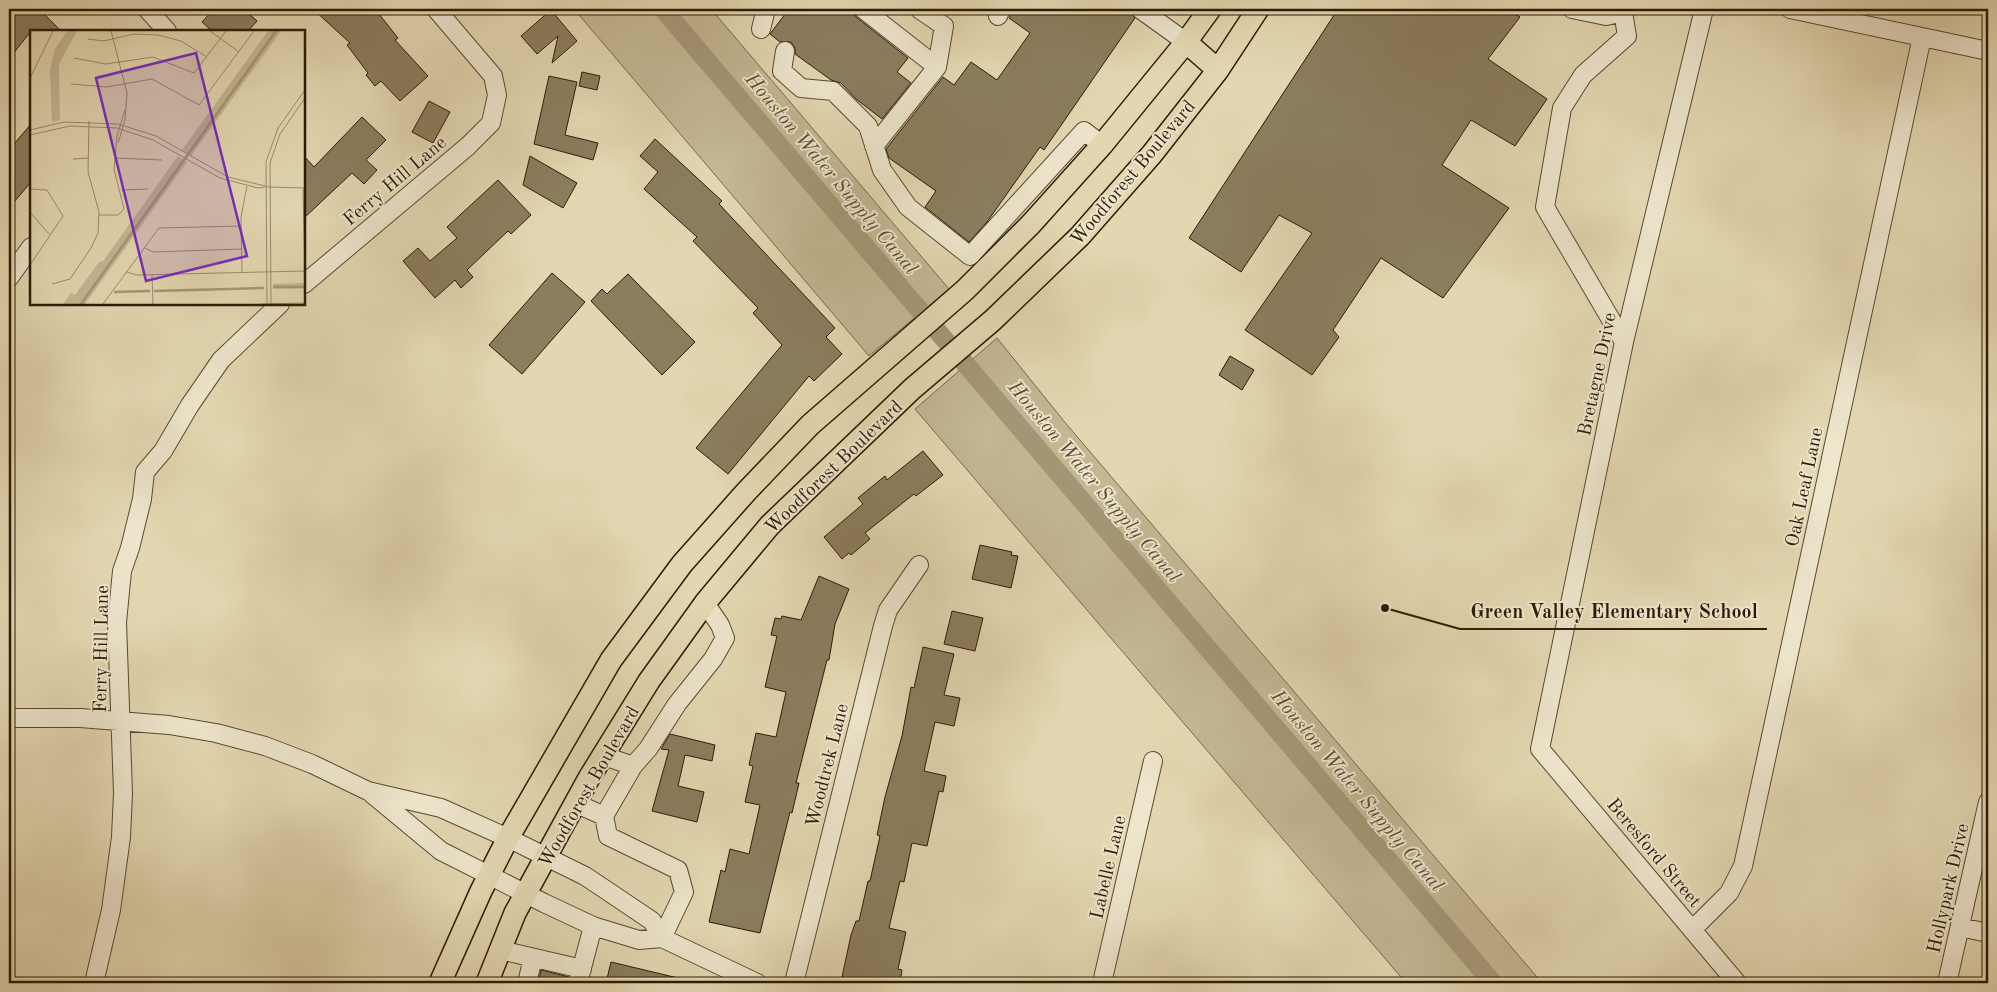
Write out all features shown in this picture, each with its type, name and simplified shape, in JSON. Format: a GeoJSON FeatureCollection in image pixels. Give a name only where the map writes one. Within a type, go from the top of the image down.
{"type":"FeatureCollection","features":[{"type":"Feature","properties":{"kind":"main road"},"geometry":{"type":"LineString","coordinates":[[440,983],[508,838],[610,660],[682,564],[810,425],[965,290],[1067,185],[1186,42],[1210,9]]}},
{"type":"Feature","properties":{"kind":"main road","name":"Woodforest Boulevard"},"geometry":{"type":"LineString","coordinates":[[487,983],[526,893],[575,803],[649,681],[705,603],[770,525],[912,389],[993,320],[1080,236],[1137,173],[1218,70],[1258,9]]}},
{"type":"Feature","properties":{"kind":"main road"},"geometry":{"type":"LineString","coordinates":[[1186,42],[1218,70]]}},
{"type":"Feature","properties":{"kind":"street"},"geometry":{"type":"LineString","coordinates":[[147,9],[166,30]]}},
{"type":"Feature","properties":{"kind":"street","name":"Ferry Hill Lane"},"geometry":{"type":"LineString","coordinates":[[305,283],[468,146],[490,123],[496,99],[493,76],[436,9]]}},
{"type":"Feature","properties":{"kind":"street"},"geometry":{"type":"LineString","coordinates":[[761,29],[766,9]]}},
{"type":"Feature","properties":{"kind":"street"},"geometry":{"type":"LineString","coordinates":[[863,9],[936,67]]}},
{"type":"Feature","properties":{"kind":"street"},"geometry":{"type":"LineString","coordinates":[[874,146],[936,67],[944,26],[919,9]]}},
{"type":"Feature","properties":{"kind":"street"},"geometry":{"type":"LineString","coordinates":[[1140,9],[1186,42]]}},
{"type":"Feature","properties":{"kind":"street"},"geometry":{"type":"LineString","coordinates":[[1572,9],[1606,16],[1624,11],[1627,36],[1583,75],[1562,108],[1545,207],[1624,342]]}},
{"type":"Feature","properties":{"kind":"street","name":"Bretagne Drive"},"geometry":{"type":"LineString","coordinates":[[1540,750],[1624,342],[1704,9]]}},
{"type":"Feature","properties":{"kind":"street"},"geometry":{"type":"LineString","coordinates":[[1790,9],[1988,51]]}},
{"type":"Feature","properties":{"kind":"street","name":"Oak Leaf Lane"},"geometry":{"type":"LineString","coordinates":[[1693,929],[1729,893],[1743,866],[1922,38]]}},
{"type":"Feature","properties":{"kind":"street"},"geometry":{"type":"LineString","coordinates":[[785,51],[782,71],[801,88],[833,91],[868,126],[882,170],[908,207],[970,256],[1084,131],[1102,145]]}},
{"type":"Feature","properties":{"kind":"street"},"geometry":{"type":"LineString","coordinates":[[9,278],[30,248]]}},
{"type":"Feature","properties":{"kind":"street","name":"Ferry Hill Lane"},"geometry":{"type":"LineString","coordinates":[[94,983],[112,910],[121,837],[123,793],[117,622],[122,571],[130,548],[142,499],[145,472],[163,451],[190,405],[221,360],[279,305]]}},
{"type":"Feature","properties":{"kind":"street","name":"Woodtrek Lane"},"geometry":{"type":"LineString","coordinates":[[794,983],[883,626],[888,610],[919,565]]}},
{"type":"Feature","properties":{"kind":"street"},"geometry":{"type":"LineString","coordinates":[[662,938],[684,892],[678,870],[608,836],[604,816],[633,766],[648,749],[677,704],[713,659],[725,638],[720,625],[705,603]]}},
{"type":"Feature","properties":{"kind":"street"},"geometry":{"type":"LineString","coordinates":[[9,718],[120,721],[216,733],[265,746],[312,764],[368,791],[440,808],[508,838],[585,876],[652,921],[662,938]]}},
{"type":"Feature","properties":{"kind":"street","name":"Beresford Street"},"geometry":{"type":"LineString","coordinates":[[1540,750],[1737,983]]}},
{"type":"Feature","properties":{"kind":"street"},"geometry":{"type":"LineString","coordinates":[[604,753],[613,760],[633,766]]}},
{"type":"Feature","properties":{"kind":"street","name":"Labelle Lane"},"geometry":{"type":"LineString","coordinates":[[1102,983],[1153,760]]}},
{"type":"Feature","properties":{"kind":"street"},"geometry":{"type":"LineString","coordinates":[[368,791],[441,852],[593,926],[639,940],[662,938],[757,983]]}},
{"type":"Feature","properties":{"kind":"street","name":"Hollypark Drive"},"geometry":{"type":"LineString","coordinates":[[1947,983],[1988,802]]}},
{"type":"Feature","properties":{"kind":"street"},"geometry":{"type":"LineString","coordinates":[[575,803],[604,816]]}},
{"type":"Feature","properties":{"kind":"street"},"geometry":{"type":"LineString","coordinates":[[500,950],[533,958],[580,976],[593,926]]}},
{"type":"Feature","properties":{"kind":"street"},"geometry":{"type":"LineString","coordinates":[[1960,927],[1988,934]]}},
{"type":"Feature","properties":{"kind":"street"},"geometry":{"type":"LineString","coordinates":[[527,983],[533,958]]}},
{"type":"Feature","properties":{"kind":"shaded area"},"geometry":{"type":"Polygon","coordinates":[[[574,9],[711,9],[949,289],[869,356],[574,9]]]}},
{"type":"Feature","properties":{"kind":"shaded area"},"geometry":{"type":"Polygon","coordinates":[[[997,338],[1063,420],[1542,983],[1406,983],[915,409],[997,338]]]}},
{"type":"Feature","properties":{"kind":"building"},"geometry":{"type":"Polygon","coordinates":[[[14,9],[39,9],[60,30],[30,30],[9,59],[9,15],[14,9]]]}},
{"type":"Feature","properties":{"kind":"building"},"geometry":{"type":"Polygon","coordinates":[[[214,9],[244,9],[257,21],[249,30],[211,30],[202,22],[214,9]]]}},
{"type":"Feature","properties":{"kind":"building"},"geometry":{"type":"Polygon","coordinates":[[[313,9],[375,9],[398,38],[395,40],[428,76],[400,101],[381,81],[375,86],[366,75],[368,73],[347,45],[350,43],[313,9]]]}},
{"type":"Feature","properties":{"kind":"building"},"geometry":{"type":"Polygon","coordinates":[[[789,9],[853,9],[856,17],[908,58],[897,72],[911,83],[882,119],[856,99],[841,83],[831,80],[795,54],[795,48],[791,42],[780,42],[770,34],[789,9]]]}},
{"type":"Feature","properties":{"kind":"building"},"geometry":{"type":"Polygon","coordinates":[[[1015,9],[1129,9],[1135,18],[1044,150],[1040,147],[987,222],[969,242],[925,207],[936,191],[889,158],[886,149],[943,77],[954,85],[971,62],[997,80],[1030,33],[1009,18],[1015,9]]]}},
{"type":"Feature","properties":{"kind":"building"},"geometry":{"type":"Polygon","coordinates":[[[1338,9],[1505,9],[1520,17],[1488,59],[1547,99],[1515,146],[1471,120],[1442,165],[1509,208],[1443,298],[1381,258],[1333,330],[1339,337],[1312,375],[1245,330],[1312,233],[1279,215],[1241,272],[1189,238],[1338,9]]]}},
{"type":"Feature","properties":{"kind":"building"},"geometry":{"type":"Polygon","coordinates":[[[551,10],[577,41],[552,63],[558,36],[537,54],[521,36],[551,10]]]}},
{"type":"Feature","properties":{"kind":"building"},"geometry":{"type":"Polygon","coordinates":[[[582,72],[600,76],[597,90],[579,86],[582,72]]]}},
{"type":"Feature","properties":{"kind":"building"},"geometry":{"type":"Polygon","coordinates":[[[549,76],[577,82],[565,135],[598,143],[593,160],[534,144],[549,76]]]}},
{"type":"Feature","properties":{"kind":"building"},"geometry":{"type":"Polygon","coordinates":[[[429,101],[450,112],[433,143],[412,132],[429,101]]]}},
{"type":"Feature","properties":{"kind":"building"},"geometry":{"type":"Polygon","coordinates":[[[362,117],[386,140],[366,160],[377,170],[364,184],[352,173],[305,217],[305,157],[314,167],[362,117]]]}},
{"type":"Feature","properties":{"kind":"building"},"geometry":{"type":"Polygon","coordinates":[[[30,125],[30,183],[9,208],[9,150],[30,125]]]}},
{"type":"Feature","properties":{"kind":"building"},"geometry":{"type":"Polygon","coordinates":[[[655,139],[722,201],[719,204],[835,328],[826,337],[842,354],[814,381],[809,376],[728,474],[696,448],[782,345],[753,313],[758,308],[693,241],[697,237],[644,189],[658,172],[640,156],[655,139]]]}},
{"type":"Feature","properties":{"kind":"building"},"geometry":{"type":"Polygon","coordinates":[[[530,156],[577,183],[563,208],[523,185],[530,156]]]}},
{"type":"Feature","properties":{"kind":"building"},"geometry":{"type":"Polygon","coordinates":[[[498,180],[531,215],[511,234],[508,231],[467,270],[473,277],[461,288],[455,280],[435,298],[403,261],[418,248],[430,261],[457,238],[447,227],[498,180]]]}},
{"type":"Feature","properties":{"kind":"building"},"geometry":{"type":"Polygon","coordinates":[[[552,273],[585,302],[522,374],[489,345],[552,273]]]}},
{"type":"Feature","properties":{"kind":"building"},"geometry":{"type":"Polygon","coordinates":[[[628,274],[695,342],[662,375],[591,301],[602,289],[607,294],[628,274]]]}},
{"type":"Feature","properties":{"kind":"building"},"geometry":{"type":"Polygon","coordinates":[[[1230,356],[1254,370],[1242,390],[1219,375],[1230,356]]]}},
{"type":"Feature","properties":{"kind":"building"},"geometry":{"type":"Polygon","coordinates":[[[923,451],[943,475],[916,496],[914,494],[865,533],[870,539],[851,555],[849,553],[842,559],[824,537],[863,504],[858,498],[885,476],[887,480],[923,451]]]}},
{"type":"Feature","properties":{"kind":"building"},"geometry":{"type":"Polygon","coordinates":[[[980,545],[1012,552],[1011,555],[1018,556],[1011,588],[972,579],[980,545]]]}},
{"type":"Feature","properties":{"kind":"building"},"geometry":{"type":"Polygon","coordinates":[[[819,576],[849,589],[835,624],[829,660],[827,660],[796,783],[799,783],[792,813],[790,812],[760,933],[709,922],[721,870],[725,872],[730,849],[749,854],[760,805],[745,802],[753,766],[749,765],[756,733],[776,737],[786,692],[765,687],[777,636],[771,635],[775,618],[781,619],[782,616],[801,620],[819,576]]]}},
{"type":"Feature","properties":{"kind":"building"},"geometry":{"type":"Polygon","coordinates":[[[952,611],[983,618],[975,651],[944,644],[952,611]]]}},
{"type":"Feature","properties":{"kind":"building"},"geometry":{"type":"Polygon","coordinates":[[[923,647],[954,654],[944,695],[960,698],[954,726],[935,722],[924,771],[946,776],[943,792],[939,791],[927,846],[912,843],[904,882],[900,881],[889,928],[906,932],[898,969],[902,970],[900,983],[855,983],[855,980],[842,977],[851,935],[856,921],[859,921],[868,881],[870,881],[880,836],[877,835],[885,797],[902,736],[911,687],[914,688],[923,647]]]}},
{"type":"Feature","properties":{"kind":"building"},"geometry":{"type":"Polygon","coordinates":[[[670,734],[715,745],[712,761],[685,755],[678,786],[704,792],[697,822],[652,811],[669,750],[661,749],[670,734]]]}},
{"type":"Feature","properties":{"kind":"building"},"geometry":{"type":"Polygon","coordinates":[[[611,962],[678,978],[677,983],[606,983],[611,962]]]}},
{"type":"Feature","properties":{"kind":"building"},"geometry":{"type":"Polygon","coordinates":[[[541,970],[569,977],[568,983],[538,983],[541,970]]]}},
{"type":"Feature","properties":{"kind":"waterway","name":"Houston Water Supply Canal"},"geometry":{"type":"LineString","coordinates":[[663,9],[1493,983]]}},
{"type":"Feature","properties":{"kind":"place","name":"Green Valley Elementary School"},"geometry":{"type":"Point","coordinates":[1385,608]}}]}
